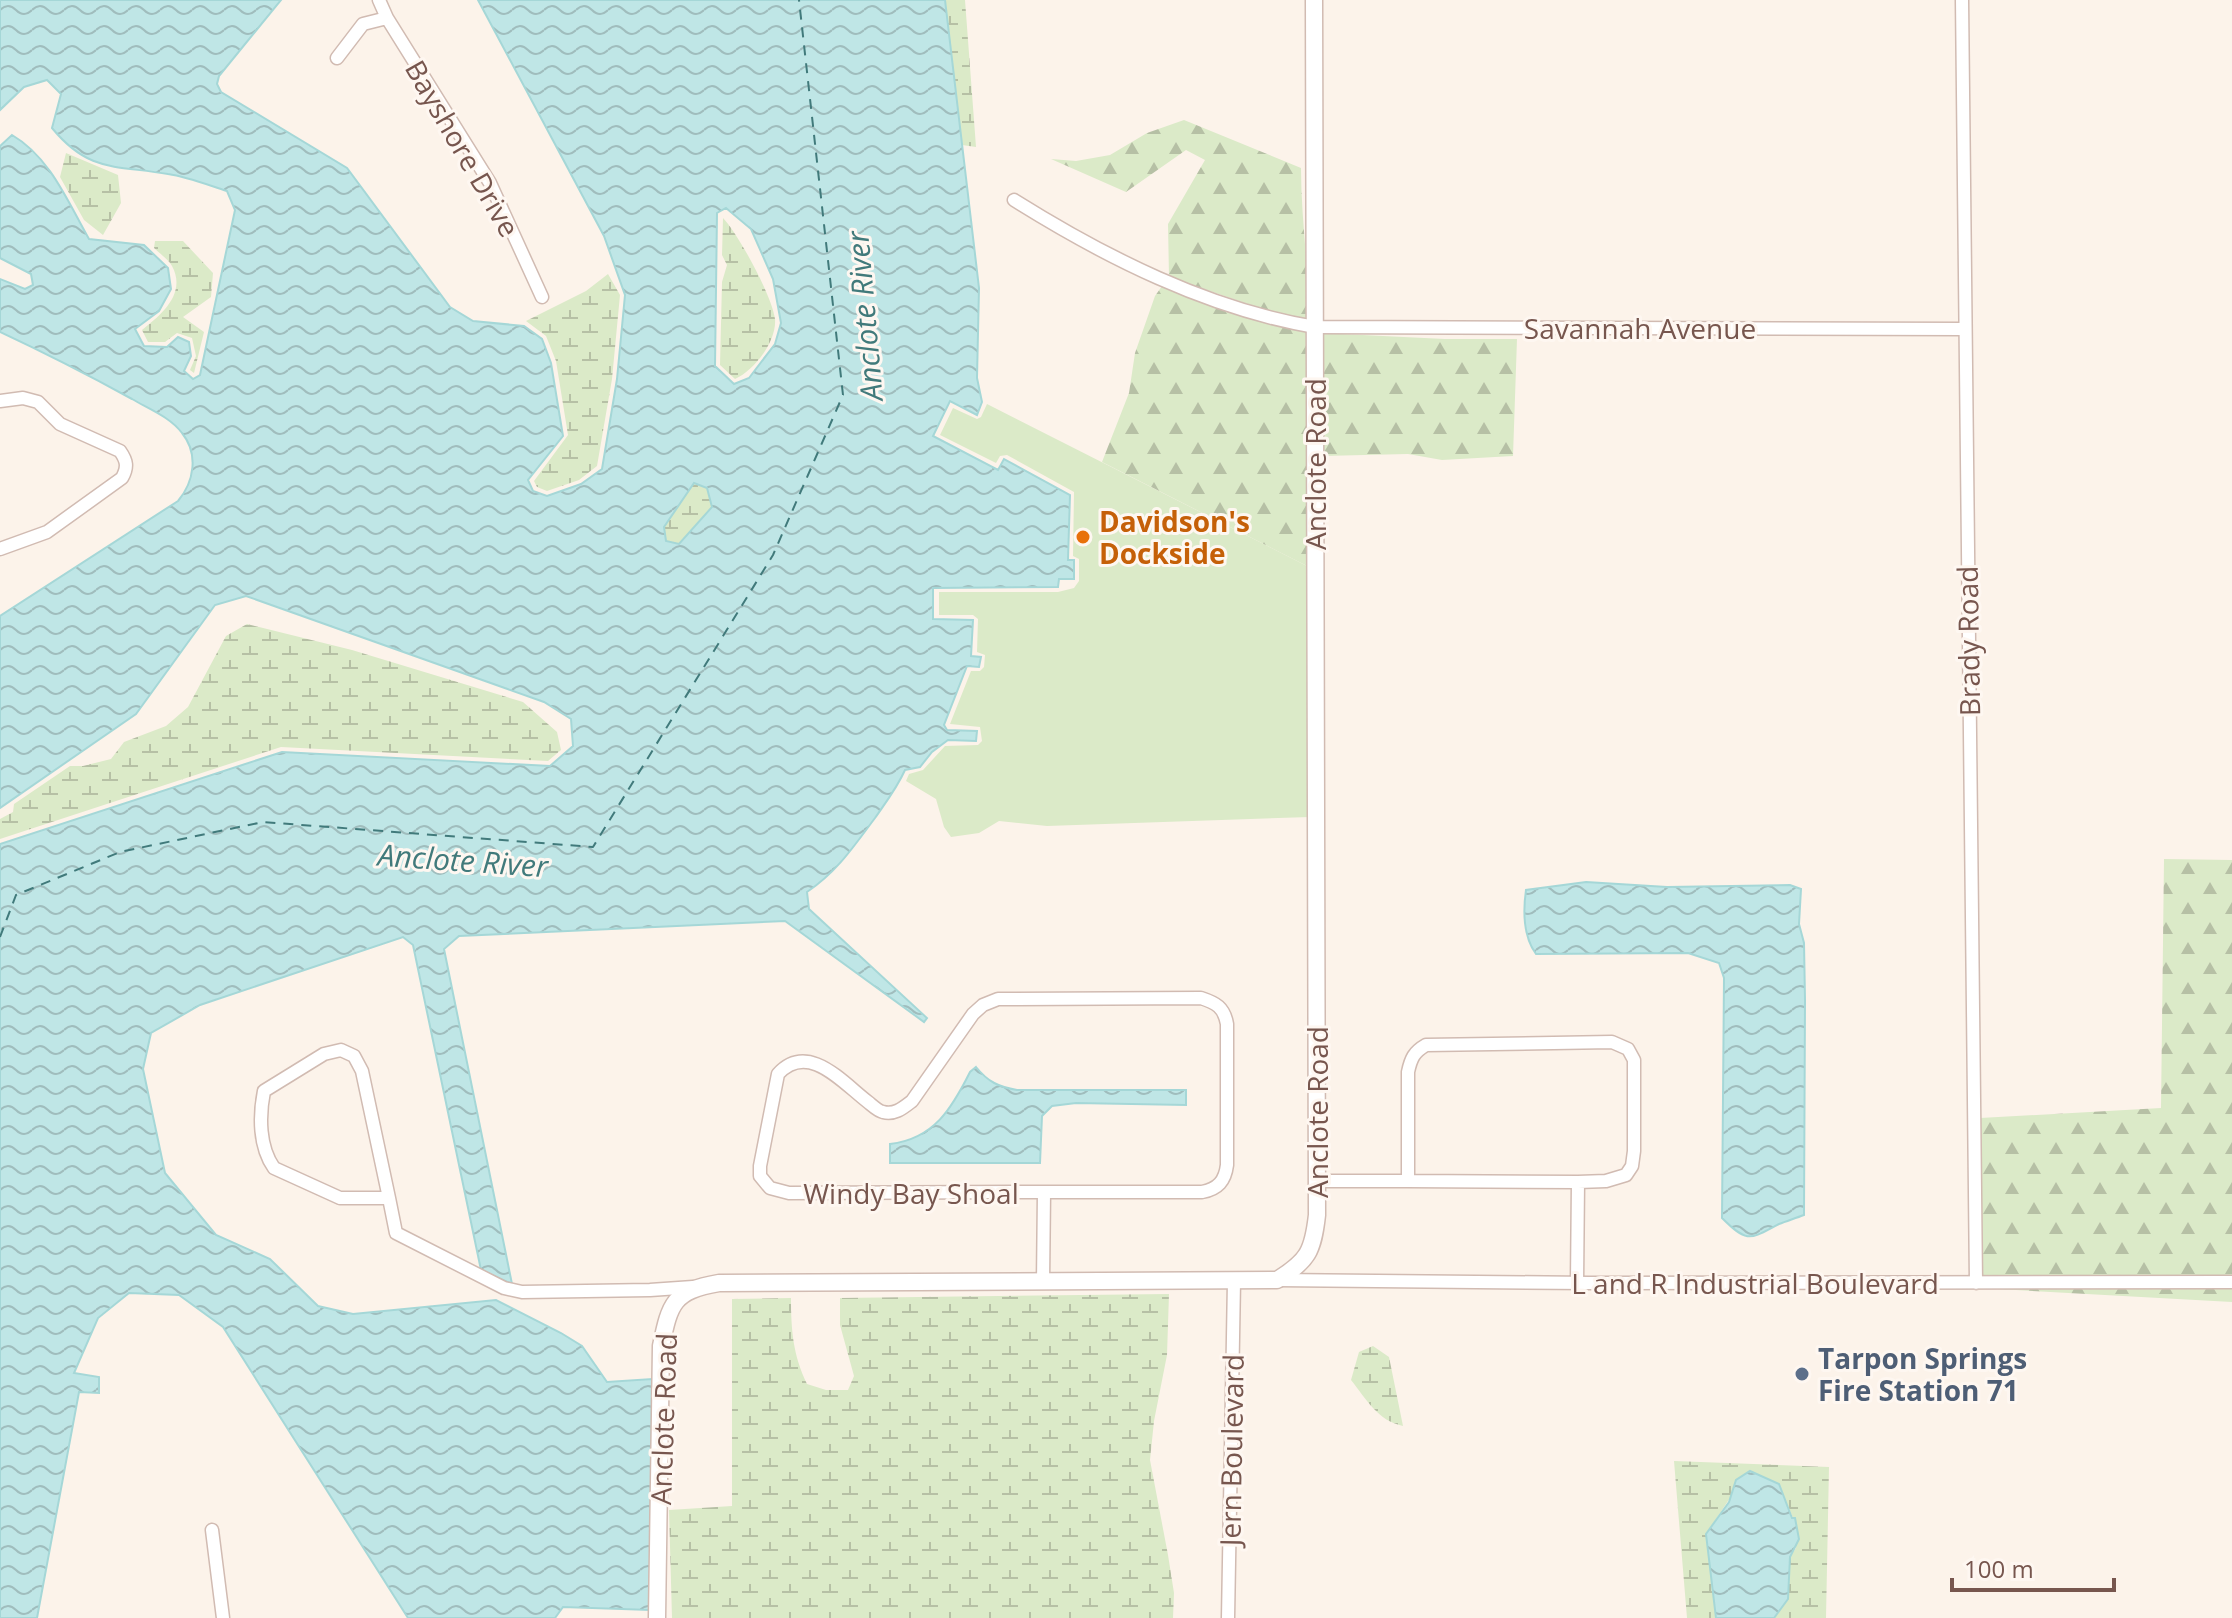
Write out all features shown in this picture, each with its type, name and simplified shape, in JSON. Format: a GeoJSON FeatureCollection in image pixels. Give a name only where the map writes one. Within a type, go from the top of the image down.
{"type":"FeatureCollection","features":[{"type":"Feature","properties":{"kind":"street","name":"Bayshore Drive"},"geometry":{"type":"LineString","coordinates":[[379,0],[387,18],[490,183],[542,297]]}},
{"type":"Feature","properties":{"kind":"street","name":"Anclote Road"},"geometry":{"type":"LineString","coordinates":[[1277,1280],[1305,1259],[1314,1244],[1317,1181],[1314,0]]}},
{"type":"Feature","properties":{"kind":"street","name":"Brady Road"},"geometry":{"type":"LineString","coordinates":[[1962,0],[1976,1283]]}},
{"type":"Feature","properties":{"kind":"street"},"geometry":{"type":"LineString","coordinates":[[337,58],[363,24],[387,18]]}},
{"type":"Feature","properties":{"kind":"street","name":"Savannah Avenue"},"geometry":{"type":"LineString","coordinates":[[1014,200],[1049,222],[1169,283],[1278,321],[1315,327],[1965,329]]}},
{"type":"Feature","properties":{"kind":"street"},"geometry":{"type":"LineString","coordinates":[[0,401],[23,398],[38,402],[60,424],[120,451],[127,469],[122,478],[47,532],[0,549]]}},
{"type":"Feature","properties":{"kind":"street","name":"Windy Bay Shoal"},"geometry":{"type":"LineString","coordinates":[[1201,998],[1225,1011],[1227,1165],[1222,1182],[1211,1191],[1202,1192],[1044,1192],[789,1193],[770,1188],[760,1176],[760,1166],[778,1074],[788,1063],[800,1060],[814,1062],[880,1112],[887,1113],[899,1111],[912,1101],[967,1020],[983,1005],[998,999],[1201,998]]}},
{"type":"Feature","properties":{"kind":"street"},"geometry":{"type":"LineString","coordinates":[[1317,1181],[1578,1182],[1618,1179],[1626,1175],[1632,1166],[1634,1060],[1628,1049],[1612,1042],[1439,1044],[1426,1045],[1416,1051],[1408,1072],[1408,1181]]}},
{"type":"Feature","properties":{"kind":"street"},"geometry":{"type":"LineString","coordinates":[[389,1198],[340,1198],[274,1168],[267,1159],[259,1114],[264,1091],[324,1054],[341,1050],[354,1056],[362,1071],[389,1198],[396,1233],[504,1288],[522,1292],[650,1290],[719,1283],[1277,1280]]}},
{"type":"Feature","properties":{"kind":"street"},"geometry":{"type":"LineString","coordinates":[[1577,1283],[1578,1182]]}},
{"type":"Feature","properties":{"kind":"street","name":"Windy Bay Shoal"},"geometry":{"type":"LineString","coordinates":[[1043,1282],[1044,1192]]}},
{"type":"Feature","properties":{"kind":"street","name":"L and R Industrial Boulevard"},"geometry":{"type":"LineString","coordinates":[[1277,1280],[2232,1282]]}},
{"type":"Feature","properties":{"kind":"street","name":"Jern Boulevard"},"geometry":{"type":"LineString","coordinates":[[1228,1618],[1234,1281]]}},
{"type":"Feature","properties":{"kind":"street","name":"Anclote Road"},"geometry":{"type":"LineString","coordinates":[[657,1618],[661,1346],[668,1310],[680,1297],[696,1287]]}},
{"type":"Feature","properties":{"kind":"street"},"geometry":{"type":"LineString","coordinates":[[212,1530],[223,1618]]}},
{"type":"Feature","properties":{"kind":"green space"},"geometry":{"type":"Polygon","coordinates":[[[945,0],[965,0],[976,147],[962,145],[945,0]]]}},
{"type":"Feature","properties":{"kind":"green space"},"geometry":{"type":"Polygon","coordinates":[[[1184,120],[1301,168],[1309,320],[1280,315],[1169,277],[1168,224],[1205,160],[1186,150],[1126,192],[1051,159],[1076,161],[1110,155],[1147,133],[1184,120]]]}},
{"type":"Feature","properties":{"kind":"green space"},"geometry":{"type":"Polygon","coordinates":[[[66,153],[118,175],[121,203],[103,235],[84,220],[60,177],[66,153]]]}},
{"type":"Feature","properties":{"kind":"green space"},"geometry":{"type":"Polygon","coordinates":[[[723,218],[754,266],[775,319],[772,337],[763,354],[750,369],[735,379],[720,365],[722,282],[727,265],[722,255],[723,218]]]}},
{"type":"Feature","properties":{"kind":"green space"},"geometry":{"type":"Polygon","coordinates":[[[155,241],[183,241],[213,273],[211,297],[183,317],[204,332],[194,373],[190,370],[196,356],[192,338],[177,333],[165,342],[148,342],[142,330],[170,303],[176,286],[172,266],[154,248],[155,241]]]}},
{"type":"Feature","properties":{"kind":"green space"},"geometry":{"type":"Polygon","coordinates":[[[608,274],[620,295],[612,379],[597,466],[579,480],[547,491],[537,487],[534,481],[568,435],[556,361],[546,336],[526,321],[586,291],[608,274]]]}},
{"type":"Feature","properties":{"kind":"green space"},"geometry":{"type":"Polygon","coordinates":[[[1162,286],[1276,326],[1309,331],[1309,567],[1102,462],[1129,393],[1135,353],[1155,296],[1162,286]]]}},
{"type":"Feature","properties":{"kind":"green space"},"geometry":{"type":"Polygon","coordinates":[[[1321,333],[1517,339],[1513,456],[1442,460],[1408,454],[1322,456],[1321,333]]]}},
{"type":"Feature","properties":{"kind":"green space"},"geometry":{"type":"Polygon","coordinates":[[[987,404],[1309,567],[1310,817],[1047,826],[999,821],[979,833],[951,837],[944,827],[936,799],[906,781],[909,774],[923,770],[945,746],[978,745],[982,741],[980,727],[950,724],[971,671],[980,671],[984,667],[985,655],[977,652],[978,619],[973,615],[939,615],[939,592],[1058,592],[1074,588],[1079,581],[1079,559],[1073,556],[1074,492],[1007,455],[1000,456],[996,463],[940,435],[953,408],[977,419],[987,404]]]}},
{"type":"Feature","properties":{"kind":"green space"},"geometry":{"type":"Polygon","coordinates":[[[692,482],[707,488],[712,507],[679,545],[666,541],[664,527],[692,482]]]}},
{"type":"Feature","properties":{"kind":"green space"},"geometry":{"type":"Polygon","coordinates":[[[247,624],[352,650],[523,702],[557,732],[561,750],[548,761],[281,747],[0,839],[0,819],[13,812],[14,804],[70,766],[111,759],[124,742],[166,726],[188,707],[226,636],[247,624]]]}},
{"type":"Feature","properties":{"kind":"green space"},"geometry":{"type":"Polygon","coordinates":[[[2164,859],[2232,860],[2232,1277],[1983,1277],[1980,1118],[2161,1108],[2164,859]]]}},
{"type":"Feature","properties":{"kind":"green space"},"geometry":{"type":"Polygon","coordinates":[[[1979,1288],[2232,1288],[2232,1302],[1979,1288]]]}},
{"type":"Feature","properties":{"kind":"green space"},"geometry":{"type":"Polygon","coordinates":[[[1169,1294],[1167,1355],[1150,1460],[1174,1593],[1173,1618],[672,1618],[669,1510],[732,1506],[732,1299],[791,1298],[794,1342],[807,1384],[826,1390],[848,1390],[854,1376],[840,1325],[840,1298],[1169,1294]]]}},
{"type":"Feature","properties":{"kind":"green space"},"geometry":{"type":"Polygon","coordinates":[[[1373,1346],[1389,1357],[1403,1426],[1380,1414],[1351,1380],[1359,1352],[1373,1346]]]}},
{"type":"Feature","properties":{"kind":"green space"},"geometry":{"type":"Polygon","coordinates":[[[1674,1461],[1829,1467],[1826,1618],[1774,1618],[1788,1599],[1790,1557],[1796,1548],[1793,1518],[1779,1484],[1732,1495],[1706,1534],[1716,1618],[1687,1618],[1674,1461]]]}},
{"type":"Feature","properties":{"kind":"water","name":"Anclote River"},"geometry":{"type":"Polygon","coordinates":[[[0,0],[281,0],[219,76],[217,84],[221,92],[347,168],[450,307],[473,321],[524,326],[542,339],[551,363],[563,436],[528,480],[533,491],[547,496],[581,484],[602,469],[617,379],[625,295],[604,236],[478,0],[945,0],[979,288],[977,378],[982,402],[977,415],[950,401],[933,436],[998,470],[1004,459],[1070,495],[1068,560],[1074,560],[1074,579],[1059,579],[1058,587],[933,588],[933,619],[973,620],[971,656],[981,657],[979,667],[967,666],[944,725],[947,730],[977,731],[976,741],[948,740],[932,752],[920,767],[905,770],[891,795],[852,848],[827,876],[807,892],[809,909],[927,1018],[924,1022],[785,921],[459,936],[444,949],[512,1284],[481,1270],[413,945],[403,937],[200,1005],[151,1033],[143,1069],[165,1173],[216,1235],[270,1259],[318,1306],[353,1314],[496,1300],[582,1346],[607,1382],[652,1379],[650,1610],[563,1607],[555,1618],[408,1618],[223,1327],[179,1295],[129,1293],[98,1318],[74,1373],[99,1377],[99,1393],[79,1392],[37,1618],[0,1618],[0,844],[282,752],[550,766],[573,746],[571,719],[544,702],[246,596],[215,605],[136,714],[0,808],[0,616],[178,501],[191,477],[192,459],[182,433],[165,418],[0,332],[0,279],[25,289],[33,285],[31,274],[0,258],[0,146],[12,135],[37,155],[57,181],[89,239],[144,245],[168,268],[171,289],[159,311],[135,329],[144,346],[167,347],[178,337],[189,342],[191,356],[184,371],[193,379],[200,375],[235,210],[227,191],[175,175],[104,164],[78,153],[52,128],[61,94],[47,80],[24,87],[0,110],[0,0]],[[726,208],[717,213],[715,366],[734,384],[749,378],[775,344],[781,323],[773,279],[751,229],[726,208]],[[694,483],[664,527],[666,541],[679,544],[712,507],[707,488],[694,483]]]}},
{"type":"Feature","properties":{"kind":"water"},"geometry":{"type":"Polygon","coordinates":[[[1586,882],[1667,887],[1790,885],[1801,889],[1799,924],[1804,943],[1805,1000],[1804,1215],[1755,1236],[1738,1232],[1722,1218],[1724,978],[1719,963],[1688,953],[1536,954],[1525,923],[1526,890],[1586,882]]]}},
{"type":"Feature","properties":{"kind":"water"},"geometry":{"type":"Polygon","coordinates":[[[976,1067],[994,1083],[1017,1090],[1186,1090],[1186,1105],[1076,1103],[1052,1106],[1042,1116],[1040,1163],[890,1163],[890,1144],[919,1136],[930,1129],[940,1120],[976,1067]]]}},
{"type":"Feature","properties":{"kind":"water"},"geometry":{"type":"Polygon","coordinates":[[[1750,1471],[1779,1484],[1792,1518],[1795,1518],[1799,1539],[1790,1557],[1788,1599],[1774,1618],[1716,1618],[1706,1534],[1729,1502],[1736,1480],[1750,1471]]]}},
{"type":"Feature","properties":{"kind":"ferry route"},"geometry":{"type":"LineString","coordinates":[[0,937],[16,895],[120,852],[263,822],[593,847],[773,555],[843,395],[799,0]]}},
{"type":"Feature","properties":{"kind":"place","name":"Davidson's Dockside"},"geometry":{"type":"Point","coordinates":[1083,537]}},
{"type":"Feature","properties":{"kind":"place","name":"Tarpon Springs Fire Station 71"},"geometry":{"type":"Point","coordinates":[1802,1374]}}]}
